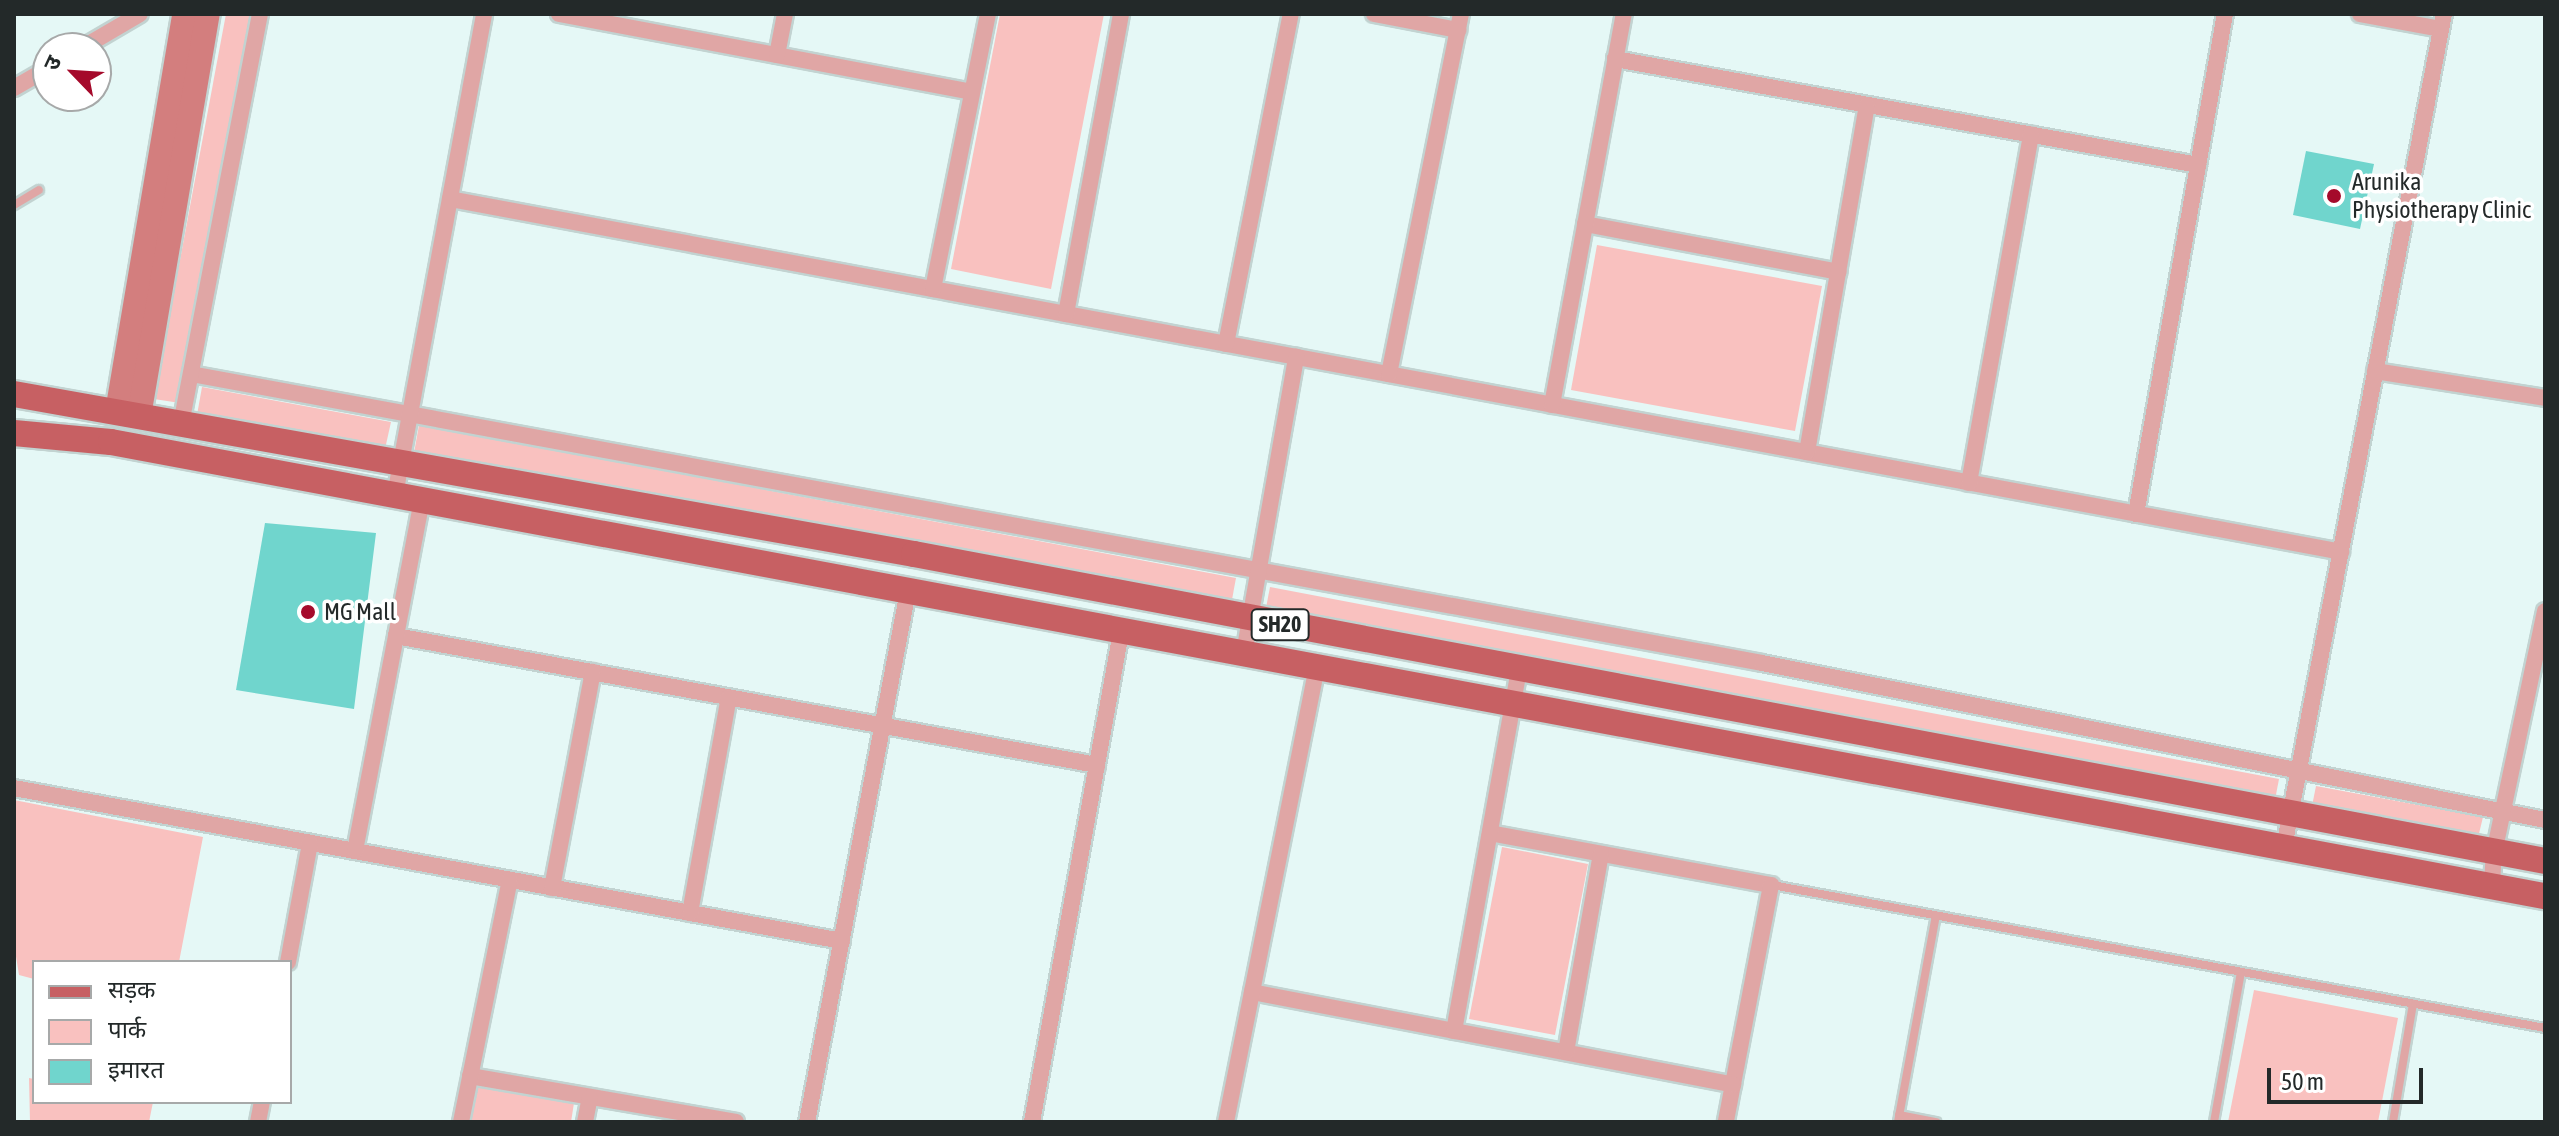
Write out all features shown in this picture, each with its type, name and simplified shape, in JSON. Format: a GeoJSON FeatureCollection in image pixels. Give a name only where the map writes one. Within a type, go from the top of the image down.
{"type":"FeatureCollection","features":[{"type":"Feature","properties":{"kind":"main road","name":"SH20"},"geometry":{"type":"LineString","coordinates":[[14,394],[401,466],[914,554],[1249,620],[2545,861]]}},
{"type":"Feature","properties":{"kind":"main road","name":"SH20"},"geometry":{"type":"LineString","coordinates":[[20,436],[111,442],[2492,886],[2542,899]]}},
{"type":"Feature","properties":{"kind":"street"},"geometry":{"type":"LineString","coordinates":[[109,32],[140,14]]}},
{"type":"Feature","properties":{"kind":"street"},"geometry":{"type":"LineString","coordinates":[[128,414],[184,14]]}},
{"type":"Feature","properties":{"kind":"street"},"geometry":{"type":"LineString","coordinates":[[128,414],[208,14]]}},
{"type":"Feature","properties":{"kind":"street"},"geometry":{"type":"LineString","coordinates":[[181,424],[260,14]]}},
{"type":"Feature","properties":{"kind":"street"},"geometry":{"type":"LineString","coordinates":[[395,495],[484,14]]}},
{"type":"Feature","properties":{"kind":"street"},"geometry":{"type":"LineString","coordinates":[[559,14],[972,92]]}},
{"type":"Feature","properties":{"kind":"street"},"geometry":{"type":"LineString","coordinates":[[777,55],[785,14]]}},
{"type":"Feature","properties":{"kind":"street"},"geometry":{"type":"LineString","coordinates":[[933,289],[988,14]]}},
{"type":"Feature","properties":{"kind":"street"},"geometry":{"type":"LineString","coordinates":[[1066,314],[1121,14]]}},
{"type":"Feature","properties":{"kind":"street"},"geometry":{"type":"LineString","coordinates":[[1226,344],[1291,14]]}},
{"type":"Feature","properties":{"kind":"street"},"geometry":{"type":"LineString","coordinates":[[1374,14],[1459,22],[1389,374]]}},
{"type":"Feature","properties":{"kind":"street"},"geometry":{"type":"LineString","coordinates":[[1552,405],[1624,14]]}},
{"type":"Feature","properties":{"kind":"street"},"geometry":{"type":"LineString","coordinates":[[2136,514],[2225,14]]}},
{"type":"Feature","properties":{"kind":"street"},"geometry":{"type":"LineString","coordinates":[[2284,847],[2288,813],[2443,22],[2360,14]]}},
{"type":"Feature","properties":{"kind":"street"},"geometry":{"type":"LineString","coordinates":[[1615,59],[2198,165]]}},
{"type":"Feature","properties":{"kind":"street"},"geometry":{"type":"LineString","coordinates":[[14,88],[32,77]]}},
{"type":"Feature","properties":{"kind":"street"},"geometry":{"type":"LineString","coordinates":[[1807,452],[1867,105]]}},
{"type":"Feature","properties":{"kind":"street"},"geometry":{"type":"LineString","coordinates":[[1969,483],[2031,134]]}},
{"type":"Feature","properties":{"kind":"street"},"geometry":{"type":"LineString","coordinates":[[450,199],[2341,552]]}},
{"type":"Feature","properties":{"kind":"street"},"geometry":{"type":"LineString","coordinates":[[1585,224],[1839,272]]}},
{"type":"Feature","properties":{"kind":"street"},"geometry":{"type":"LineString","coordinates":[[1244,653],[1296,357]]}},
{"type":"Feature","properties":{"kind":"street"},"geometry":{"type":"LineString","coordinates":[[2375,371],[2545,398]]}},
{"type":"Feature","properties":{"kind":"street"},"geometry":{"type":"LineString","coordinates":[[191,374],[1258,574],[1762,663],[2545,820]]}},
{"type":"Feature","properties":{"kind":"street"},"geometry":{"type":"LineString","coordinates":[[355,851],[422,500]]}},
{"type":"Feature","properties":{"kind":"street"},"geometry":{"type":"LineString","coordinates":[[807,1122],[908,591]]}},
{"type":"Feature","properties":{"kind":"street"},"geometry":{"type":"LineString","coordinates":[[2492,886],[2494,853],[2540,666],[2545,611]]}},
{"type":"Feature","properties":{"kind":"street"},"geometry":{"type":"LineString","coordinates":[[1032,1122],[1121,630]]}},
{"type":"Feature","properties":{"kind":"street"},"geometry":{"type":"LineString","coordinates":[[396,636],[1097,765]]}},
{"type":"Feature","properties":{"kind":"street"},"geometry":{"type":"LineString","coordinates":[[1226,1122],[1317,667]]}},
{"type":"Feature","properties":{"kind":"street"},"geometry":{"type":"LineString","coordinates":[[1454,1031],[1519,669]]}},
{"type":"Feature","properties":{"kind":"street"},"geometry":{"type":"LineString","coordinates":[[552,888],[593,672]]}},
{"type":"Feature","properties":{"kind":"street"},"geometry":{"type":"LineString","coordinates":[[690,913],[729,697]]}},
{"type":"Feature","properties":{"kind":"street"},"geometry":{"type":"LineString","coordinates":[[14,788],[842,941]]}},
{"type":"Feature","properties":{"kind":"street"},"geometry":{"type":"LineString","coordinates":[[1490,833],[1771,885],[1726,1122]]}},
{"type":"Feature","properties":{"kind":"street"},"geometry":{"type":"LineString","coordinates":[[288,960],[310,843]]}},
{"type":"Feature","properties":{"kind":"street"},"geometry":{"type":"LineString","coordinates":[[1566,1052],[1601,854]]}},
{"type":"Feature","properties":{"kind":"street"},"geometry":{"type":"LineString","coordinates":[[461,1122],[510,880]]}},
{"type":"Feature","properties":{"kind":"street"},"geometry":{"type":"LineString","coordinates":[[1252,992],[1733,1085]]}},
{"type":"Feature","properties":{"kind":"street"},"geometry":{"type":"LineString","coordinates":[[470,1076],[736,1122]]}},
{"type":"Feature","properties":{"kind":"street"},"geometry":{"type":"LineString","coordinates":[[585,1122],[590,1097]]}},
{"type":"Feature","properties":{"kind":"lane"},"geometry":{"type":"LineString","coordinates":[[14,205],[39,190]]}},
{"type":"Feature","properties":{"kind":"lane"},"geometry":{"type":"LineString","coordinates":[[1771,885],[2545,1028]]}},
{"type":"Feature","properties":{"kind":"lane"},"geometry":{"type":"LineString","coordinates":[[1936,915],[1899,1118],[1936,1122]]}},
{"type":"Feature","properties":{"kind":"lane"},"geometry":{"type":"LineString","coordinates":[[2214,1122],[2241,972]]}},
{"type":"Feature","properties":{"kind":"lane"},"geometry":{"type":"LineString","coordinates":[[2393,1122],[2413,1004]]}},
{"type":"Feature","properties":{"kind":"green space"},"geometry":{"type":"Polygon","coordinates":[[[226,14],[253,14],[180,403],[154,399],[226,14]]]}},
{"type":"Feature","properties":{"kind":"green space"},"geometry":{"type":"Polygon","coordinates":[[[1000,14],[1104,14],[1051,289],[951,269],[1000,14]]]}},
{"type":"Feature","properties":{"kind":"green space"},"geometry":{"type":"Polygon","coordinates":[[[1597,245],[1822,286],[1795,431],[1571,390],[1597,245]]]}},
{"type":"Feature","properties":{"kind":"green space"},"geometry":{"type":"Polygon","coordinates":[[[202,387],[391,422],[385,449],[197,415],[202,387]]]}},
{"type":"Feature","properties":{"kind":"green space"},"geometry":{"type":"Polygon","coordinates":[[[419,425],[1236,578],[1231,605],[414,453],[419,425]]]}},
{"type":"Feature","properties":{"kind":"green space"},"geometry":{"type":"Polygon","coordinates":[[[1270,587],[2279,779],[2274,805],[1265,613],[1270,587]]]}},
{"type":"Feature","properties":{"kind":"green space"},"geometry":{"type":"Polygon","coordinates":[[[2316,786],[2483,817],[2477,842],[2311,811],[2316,786]]]}},
{"type":"Feature","properties":{"kind":"green space"},"geometry":{"type":"Polygon","coordinates":[[[14,800],[203,837],[179,960],[32,960],[32,978],[19,975],[14,944],[14,800]]]}},
{"type":"Feature","properties":{"kind":"green space"},"geometry":{"type":"Polygon","coordinates":[[[1502,847],[1588,864],[1555,1035],[1469,1019],[1502,847]]]}},
{"type":"Feature","properties":{"kind":"green space"},"geometry":{"type":"Polygon","coordinates":[[[2254,990],[2398,1018],[2378,1122],[2228,1122],[2254,990]]]}},
{"type":"Feature","properties":{"kind":"green space"},"geometry":{"type":"Polygon","coordinates":[[[29,1078],[32,1079],[32,1104],[153,1104],[149,1122],[30,1122],[29,1078]]]}},
{"type":"Feature","properties":{"kind":"green space"},"geometry":{"type":"Polygon","coordinates":[[[477,1087],[574,1103],[571,1122],[470,1122],[477,1087]]]}},
{"type":"Feature","properties":{"kind":"building"},"geometry":{"type":"Polygon","coordinates":[[[2306,151],[2374,164],[2360,229],[2293,215],[2306,151]]]}},
{"type":"Feature","properties":{"kind":"building","name":"MG Mall"},"geometry":{"type":"Polygon","coordinates":[[[265,523],[376,533],[354,709],[236,690],[265,523]]]}},
{"type":"Feature","properties":{"kind":"place","name":"Arunika Physiotherapy Clinic"},"geometry":{"type":"Point","coordinates":[2334,196]}},
{"type":"Feature","properties":{"kind":"place","name":"MG Mall"},"geometry":{"type":"Point","coordinates":[308,612]}}]}
